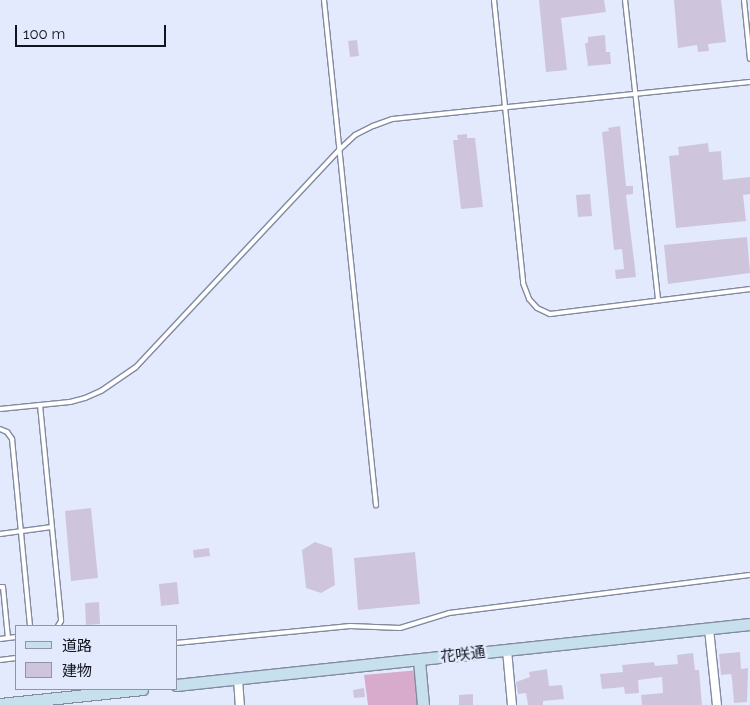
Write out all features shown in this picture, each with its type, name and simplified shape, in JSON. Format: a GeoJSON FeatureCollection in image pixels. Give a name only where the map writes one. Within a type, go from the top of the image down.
{"type":"FeatureCollection","features":[{"type":"Feature","properties":{"kind":"street","name":"花咲通"},"geometry":{"type":"LineString","coordinates":[[178,685],[750,624]]}},
{"type":"Feature","properties":{"kind":"street"},"geometry":{"type":"LineString","coordinates":[[709,629],[716,705]]}},
{"type":"Feature","properties":{"kind":"street"},"geometry":{"type":"LineString","coordinates":[[507,650],[512,705]]}},
{"type":"Feature","properties":{"kind":"street"},"geometry":{"type":"LineString","coordinates":[[419,660],[423,705]]}},
{"type":"Feature","properties":{"kind":"street"},"geometry":{"type":"LineString","coordinates":[[238,678],[240,705]]}},
{"type":"Feature","properties":{"kind":"street"},"geometry":{"type":"LineString","coordinates":[[0,704],[133,690]]}},
{"type":"Feature","properties":{"kind":"lane"},"geometry":{"type":"LineString","coordinates":[[324,0],[376,505]]}},
{"type":"Feature","properties":{"kind":"lane"},"geometry":{"type":"LineString","coordinates":[[494,0],[523,283],[529,299],[537,308],[550,314],[750,289]]}},
{"type":"Feature","properties":{"kind":"lane"},"geometry":{"type":"LineString","coordinates":[[625,0],[658,300]]}},
{"type":"Feature","properties":{"kind":"lane"},"geometry":{"type":"LineString","coordinates":[[744,0],[750,60]]}},
{"type":"Feature","properties":{"kind":"lane"},"geometry":{"type":"LineString","coordinates":[[0,409],[70,402],[85,398],[136,367],[339,150],[356,135],[373,126],[392,119],[750,82]]}},
{"type":"Feature","properties":{"kind":"lane"},"geometry":{"type":"LineString","coordinates":[[40,405],[61,621],[59,625]]}},
{"type":"Feature","properties":{"kind":"lane"},"geometry":{"type":"LineString","coordinates":[[0,429],[8,432],[12,439],[30,625]]}},
{"type":"Feature","properties":{"kind":"lane"},"geometry":{"type":"LineString","coordinates":[[0,534],[52,527]]}},
{"type":"Feature","properties":{"kind":"lane"},"geometry":{"type":"LineString","coordinates":[[178,643],[350,626],[400,628],[449,613],[750,575]]}},
{"type":"Feature","properties":{"kind":"lane"},"geometry":{"type":"LineString","coordinates":[[0,587],[3,586],[8,638]]}},
{"type":"Feature","properties":{"kind":"lane"},"geometry":{"type":"LineString","coordinates":[[0,639],[15,637]]}},
{"type":"Feature","properties":{"kind":"lane"},"geometry":{"type":"LineString","coordinates":[[0,660],[15,658]]}},
{"type":"Feature","properties":{"kind":"shaded area"},"geometry":{"type":"Polygon","coordinates":[[[419,670],[423,705],[368,705],[364,675],[419,670]]]}},
{"type":"Feature","properties":{"kind":"building"},"geometry":{"type":"Polygon","coordinates":[[[539,0],[604,0],[606,12],[561,18],[567,70],[546,72],[539,0]]]}},
{"type":"Feature","properties":{"kind":"building"},"geometry":{"type":"Polygon","coordinates":[[[674,0],[721,0],[726,42],[708,44],[709,51],[698,52],[697,45],[678,48],[674,0]]]}},
{"type":"Feature","properties":{"kind":"building"},"geometry":{"type":"Polygon","coordinates":[[[605,35],[606,52],[610,52],[611,64],[588,66],[585,43],[588,43],[588,37],[605,35]]]}},
{"type":"Feature","properties":{"kind":"building"},"geometry":{"type":"Polygon","coordinates":[[[357,40],[359,56],[350,57],[348,41],[357,40]]]}},
{"type":"Feature","properties":{"kind":"building"},"geometry":{"type":"Polygon","coordinates":[[[620,126],[626,186],[633,186],[633,194],[626,195],[636,277],[616,279],[615,270],[624,269],[622,249],[614,250],[602,132],[609,131],[608,128],[620,126]]]}},
{"type":"Feature","properties":{"kind":"building"},"geometry":{"type":"Polygon","coordinates":[[[467,134],[467,138],[475,138],[483,207],[461,209],[453,140],[458,140],[457,135],[467,134]]]}},
{"type":"Feature","properties":{"kind":"building"},"geometry":{"type":"Polygon","coordinates":[[[708,143],[709,152],[721,151],[723,180],[750,177],[750,194],[743,195],[746,221],[676,228],[669,156],[679,155],[678,147],[708,143]]]}},
{"type":"Feature","properties":{"kind":"building"},"geometry":{"type":"Polygon","coordinates":[[[590,194],[592,216],[578,217],[576,195],[590,194]]]}},
{"type":"Feature","properties":{"kind":"building"},"geometry":{"type":"Polygon","coordinates":[[[747,237],[750,273],[668,284],[664,245],[747,237]]]}},
{"type":"Feature","properties":{"kind":"building"},"geometry":{"type":"Polygon","coordinates":[[[91,508],[98,578],[71,581],[65,511],[91,508]]]}},
{"type":"Feature","properties":{"kind":"building"},"geometry":{"type":"Polygon","coordinates":[[[315,542],[332,548],[335,585],[321,593],[306,588],[302,550],[315,542]]]}},
{"type":"Feature","properties":{"kind":"building"},"geometry":{"type":"Polygon","coordinates":[[[209,548],[210,556],[194,558],[193,550],[209,548]]]}},
{"type":"Feature","properties":{"kind":"building"},"geometry":{"type":"Polygon","coordinates":[[[415,552],[420,604],[358,610],[354,558],[415,552]]]}},
{"type":"Feature","properties":{"kind":"building"},"geometry":{"type":"Polygon","coordinates":[[[177,582],[179,604],[161,606],[159,584],[177,582]]]}},
{"type":"Feature","properties":{"kind":"building"},"geometry":{"type":"Polygon","coordinates":[[[99,602],[100,624],[86,625],[85,603],[99,602]]]}},
{"type":"Feature","properties":{"kind":"building"},"geometry":{"type":"Polygon","coordinates":[[[740,652],[741,669],[748,668],[747,702],[734,703],[731,674],[721,675],[719,654],[740,652]]]}},
{"type":"Feature","properties":{"kind":"building"},"geometry":{"type":"Polygon","coordinates":[[[693,653],[695,670],[699,670],[702,705],[642,705],[641,695],[663,693],[662,677],[638,680],[639,693],[625,694],[624,687],[602,689],[600,674],[623,672],[622,665],[654,662],[655,666],[678,664],[677,655],[693,653]]]}},
{"type":"Feature","properties":{"kind":"building"},"geometry":{"type":"Polygon","coordinates":[[[547,669],[549,686],[562,685],[564,699],[543,701],[543,705],[528,705],[526,693],[518,694],[516,682],[530,677],[529,672],[547,669]]]}},
{"type":"Feature","properties":{"kind":"building"},"geometry":{"type":"Polygon","coordinates":[[[364,688],[365,697],[354,698],[353,690],[364,688]]]}},
{"type":"Feature","properties":{"kind":"building"},"geometry":{"type":"Polygon","coordinates":[[[473,694],[473,705],[459,705],[459,695],[473,694]]]}}]}
